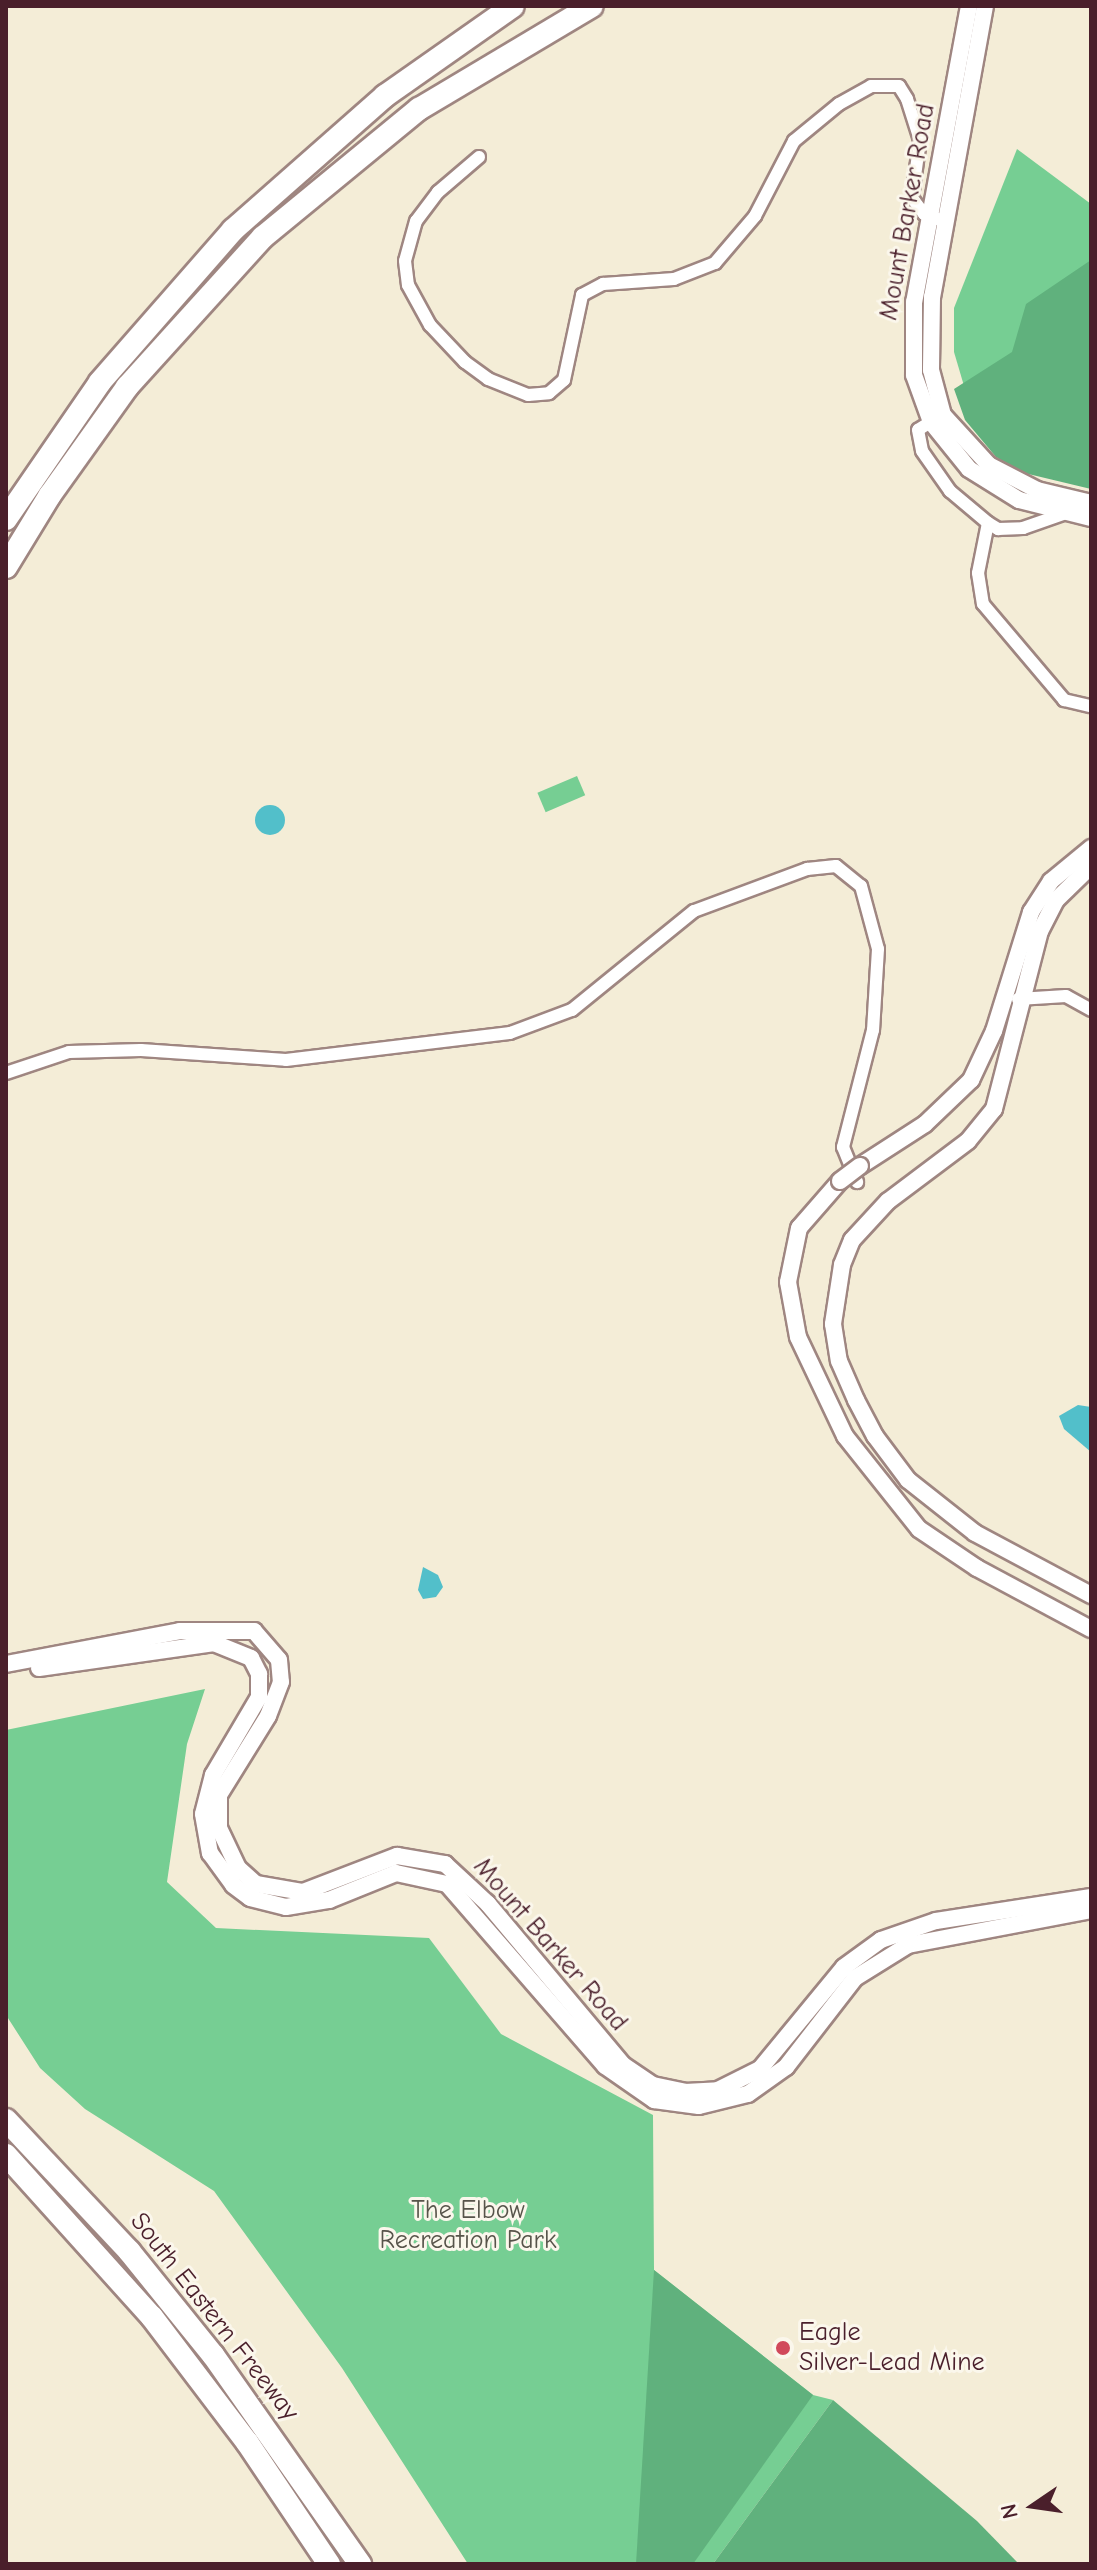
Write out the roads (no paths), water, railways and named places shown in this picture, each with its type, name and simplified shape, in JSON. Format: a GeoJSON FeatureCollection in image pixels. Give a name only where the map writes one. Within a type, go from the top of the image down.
{"type":"FeatureCollection","features":[{"type":"Feature","properties":{"kind":"highway"},"geometry":{"type":"LineString","coordinates":[[6,519],[100,382],[233,230],[374,104],[513,6]]}},
{"type":"Feature","properties":{"kind":"highway"},"geometry":{"type":"LineString","coordinates":[[6,567],[50,495],[127,387],[263,237],[419,109],[592,6]]}},
{"type":"Feature","properties":{"kind":"highway","name":"South Eastern Freeway"},"geometry":{"type":"LineString","coordinates":[[6,2120],[84,2200],[188,2323],[360,2564]]}},
{"type":"Feature","properties":{"kind":"highway","name":"South Eastern Freeway"},"geometry":{"type":"LineString","coordinates":[[6,2155],[118,2276],[193,2369],[329,2564]]}},
{"type":"Feature","properties":{"kind":"highway"},"geometry":{"type":"LineString","coordinates":[[193,2369],[314,2564]]}},
{"type":"Feature","properties":{"kind":"main road","name":"Mount Barker Road"},"geometry":{"type":"LineString","coordinates":[[969,6],[938,220],[929,347],[937,418],[948,447],[987,482],[1019,500],[1091,518]]}},
{"type":"Feature","properties":{"kind":"main road","name":"Mount Barker Road"},"geometry":{"type":"LineString","coordinates":[[938,220],[985,6]]}},
{"type":"Feature","properties":{"kind":"main road"},"geometry":{"type":"LineString","coordinates":[[937,418],[989,465],[1016,481],[1091,503]]}},
{"type":"Feature","properties":{"kind":"main road"},"geometry":{"type":"LineString","coordinates":[[1091,848],[1038,898],[1023,927],[982,1059],[961,1094],[852,1176],[799,1228],[788,1282],[798,1337],[845,1436],[919,1529],[977,1568],[1091,1629]]}},
{"type":"Feature","properties":{"kind":"main road"},"geometry":{"type":"LineString","coordinates":[[1091,866],[1056,900],[1040,931],[994,1109],[968,1141],[888,1201],[852,1240],[842,1265],[833,1324],[839,1361],[856,1400],[875,1436],[908,1480],[975,1533],[1091,1595]]}},
{"type":"Feature","properties":{"kind":"main road","name":"Mount Barker Road"},"geometry":{"type":"LineString","coordinates":[[6,1664],[180,1631],[232,1627],[254,1631],[279,1660],[281,1682],[268,1716],[219,1795],[219,1828],[238,1868],[256,1884],[303,1892],[397,1856],[445,1864],[488,1904],[623,2065],[653,2085],[685,2092],[718,2090],[760,2069],[844,1967],[881,1940],[936,1921],[1091,1897]]}},
{"type":"Feature","properties":{"kind":"main road","name":"Mount Barker Road"},"geometry":{"type":"LineString","coordinates":[[6,1673],[182,1646],[214,1643],[238,1649],[251,1658],[259,1674],[259,1697],[213,1775],[203,1814],[210,1853],[233,1885],[250,1898],[286,1907],[329,1900],[396,1873],[447,1884],[605,2066],[654,2100],[699,2106],[748,2094],[786,2067],[855,1978],[908,1945],[1091,1910]]}},
{"type":"Feature","properties":{"kind":"street"},"geometry":{"type":"LineString","coordinates":[[479,157],[438,192],[416,221],[405,261],[408,285],[430,325],[465,362],[488,379],[528,395],[549,393],[564,380],[582,295],[603,284],[674,279],[715,263],[747,228],[794,141],[863,90],[899,86],[907,99],[920,140],[912,198],[938,220]]}},
{"type":"Feature","properties":{"kind":"street"},"geometry":{"type":"LineString","coordinates":[[937,418],[918,430],[922,451],[950,491],[988,523],[998,529],[1023,528],[1066,513]]}},
{"type":"Feature","properties":{"kind":"street"},"geometry":{"type":"LineString","coordinates":[[988,523],[978,573],[983,604],[1064,700],[1091,706]]}},
{"type":"Feature","properties":{"kind":"street"},"geometry":{"type":"LineString","coordinates":[[6,1073],[69,1052],[141,1050],[286,1060],[510,1033],[572,1010],[694,911],[807,869],[836,866],[861,886],[878,949],[873,1030],[843,1147],[852,1176]]}},
{"type":"Feature","properties":{"kind":"street"},"geometry":{"type":"LineString","coordinates":[[1003,998],[1066,996],[1091,1010]]}},
{"type":"Feature","properties":{"kind":"water"},"geometry":{"type":"Polygon","coordinates":[[[270,805],[281,809],[285,820],[281,831],[270,835],[259,831],[255,820],[259,809],[270,805]]]}},
{"type":"Feature","properties":{"kind":"water"},"geometry":{"type":"Polygon","coordinates":[[[1078,1405],[1091,1407],[1091,1452],[1064,1429],[1059,1416],[1078,1405]]]}},
{"type":"Feature","properties":{"kind":"water"},"geometry":{"type":"Polygon","coordinates":[[[423,1567],[438,1575],[443,1587],[436,1597],[423,1599],[418,1590],[423,1567]]]}},
{"type":"Feature","properties":{"kind":"place","name":"Eagle Silver-Lead Mine"},"geometry":{"type":"Point","coordinates":[783,2348]}},
{"type":"Feature","properties":{"kind":"park label","name":"The Elbow Recreation Park"},"geometry":{"type":"Point","coordinates":[468,2226]}}]}
